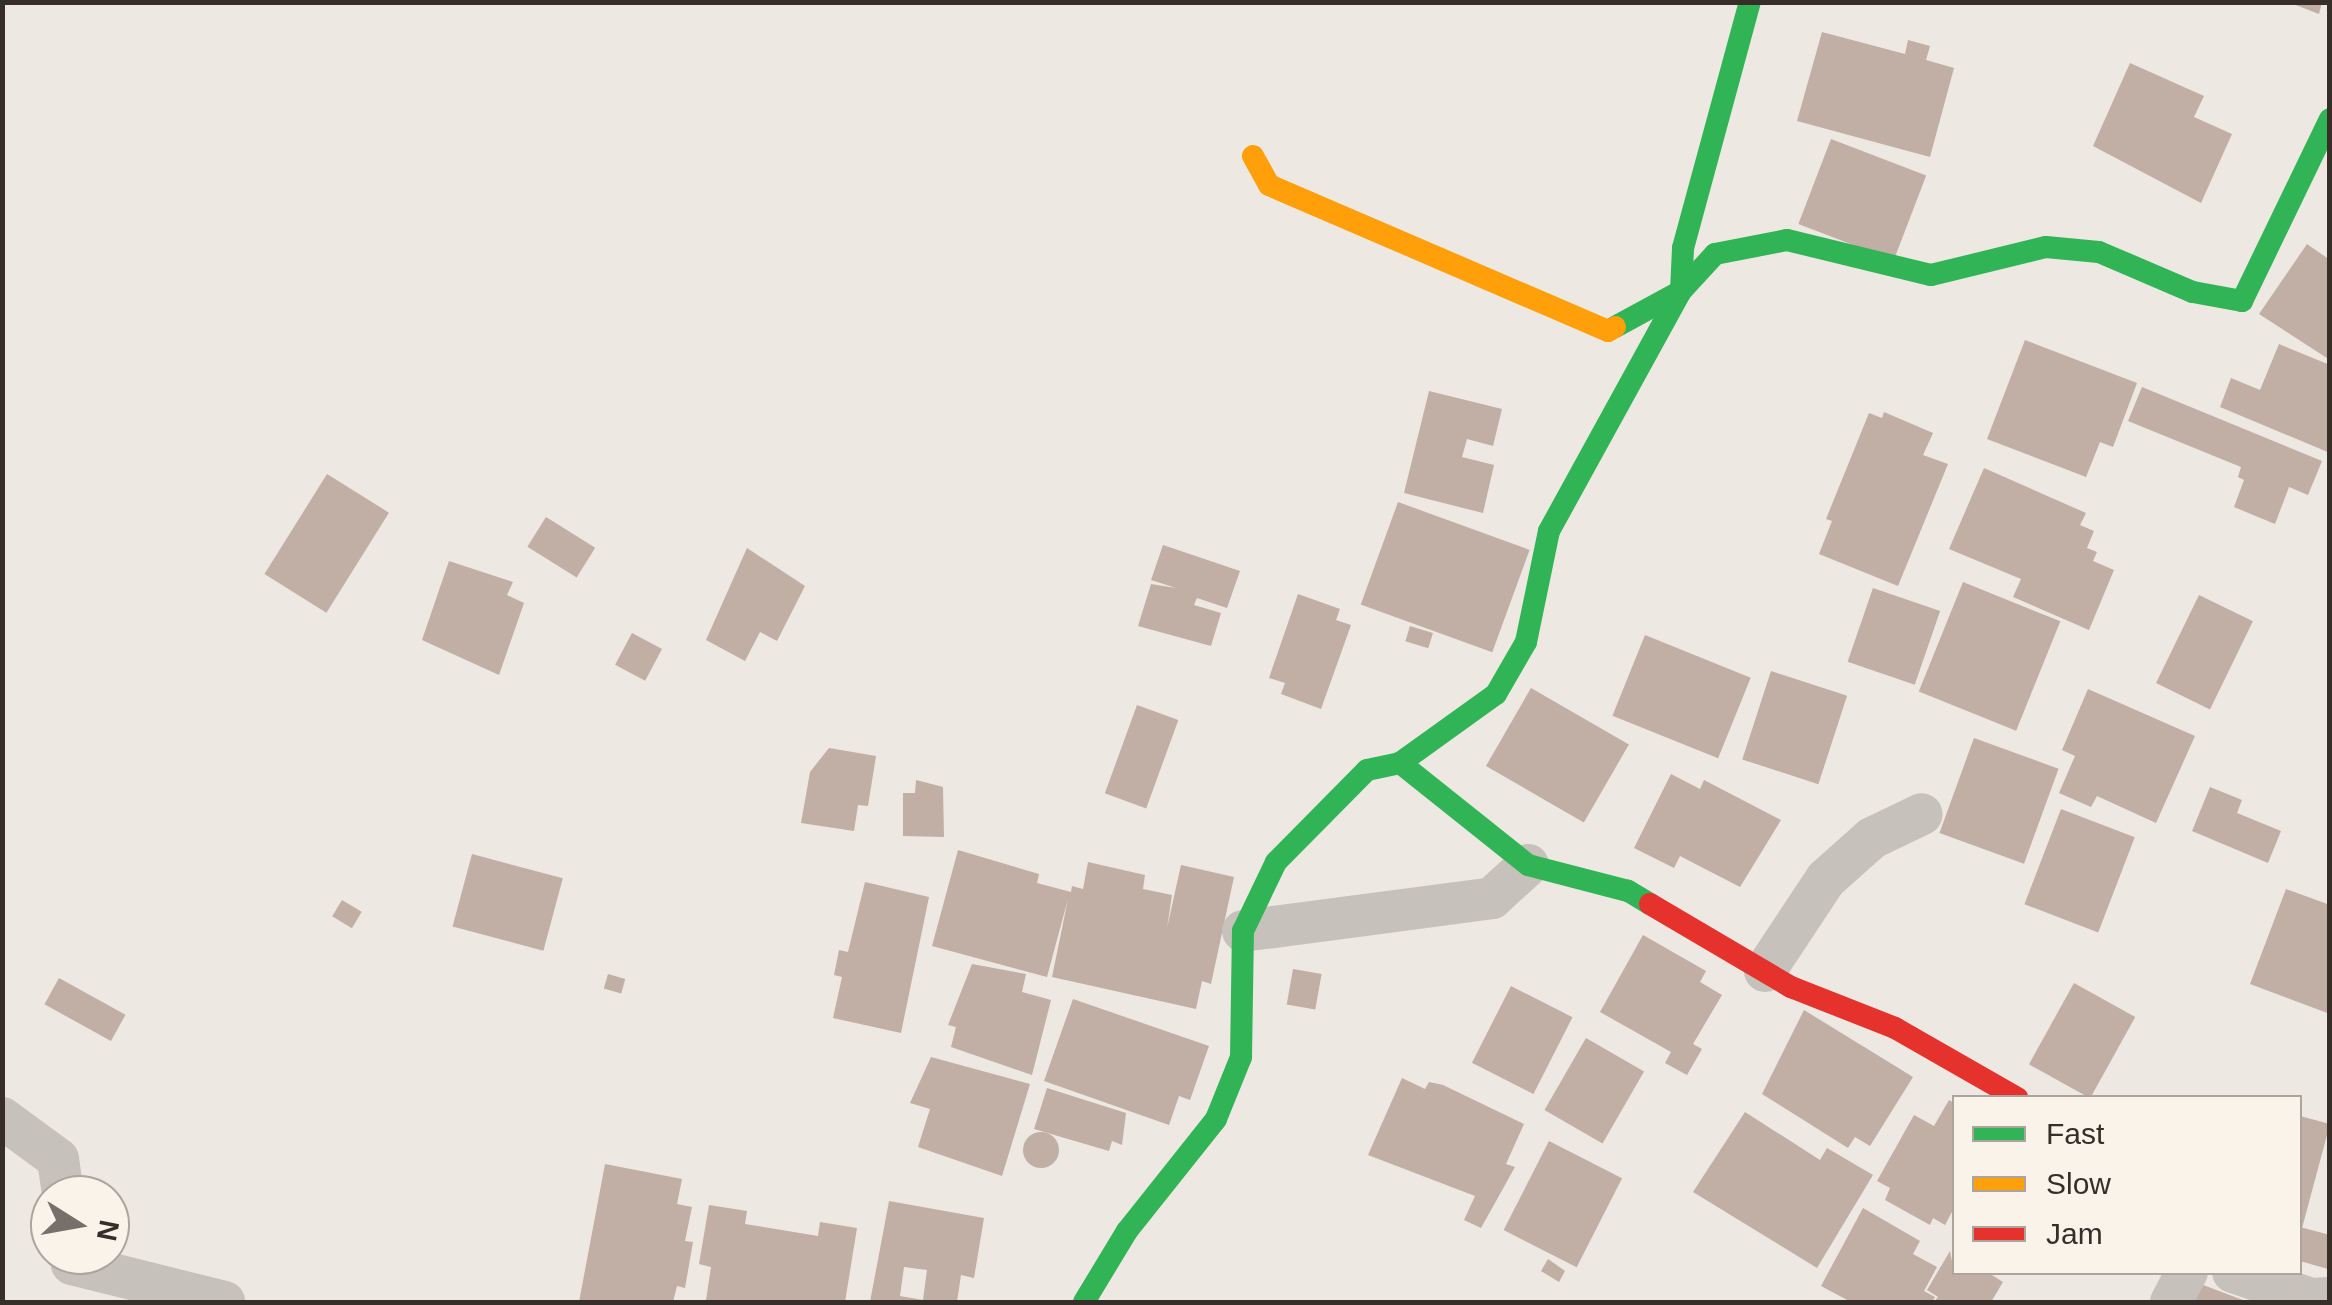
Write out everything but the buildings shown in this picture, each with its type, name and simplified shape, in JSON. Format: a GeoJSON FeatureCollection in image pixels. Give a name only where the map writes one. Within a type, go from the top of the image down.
{"type":"FeatureCollection","features":[{"type":"Feature","properties":{"kind":"street"},"geometry":{"type":"LineString","coordinates":[[1682,291],[1682,248],[1750,2]]}},
{"type":"Feature","properties":{"kind":"street"},"geometry":{"type":"LineString","coordinates":[[1084,1302],[1127,1231],[1216,1119],[1241,1057],[1243,931],[1276,862],[1320,811],[1368,770],[1400,763],[1496,694],[1526,642],[1550,531],[1682,291],[1715,254],[1787,240],[1931,275],[2046,246],[2099,252],[2193,292],[2242,301],[2330,119]]}},
{"type":"Feature","properties":{"kind":"street"},"geometry":{"type":"LineString","coordinates":[[1252,156],[1269,184],[1608,332],[1682,291]]}},
{"type":"Feature","properties":{"kind":"street"},"geometry":{"type":"LineString","coordinates":[[1400,763],[1528,865],[1628,891],[1764,971],[1895,1028],[2013,1095]]}},
{"type":"Feature","properties":{"kind":"street"},"geometry":{"type":"LineString","coordinates":[[1764,971],[1826,880],[1872,838],[1922,814]]}},
{"type":"Feature","properties":{"kind":"street"},"geometry":{"type":"LineString","coordinates":[[1243,931],[1492,898],[1528,865]]}},
{"type":"Feature","properties":{"kind":"street"},"geometry":{"type":"LineString","coordinates":[[2,1118],[58,1159],[60,1175]]}},
{"type":"Feature","properties":{"kind":"street"},"geometry":{"type":"LineString","coordinates":[[116,1275],[224,1302]]}},
{"type":"Feature","properties":{"kind":"street"},"geometry":{"type":"LineString","coordinates":[[2171,1302],[2185,1275]]}},
{"type":"Feature","properties":{"kind":"street"},"geometry":{"type":"LineString","coordinates":[[2242,1275],[2317,1300]]}},
{"type":"Feature","properties":{"kind":"traffic: fast"},"geometry":{"type":"LineString","coordinates":[[1650,904],[1628,891],[1528,865],[1400,763],[1496,694],[1526,642],[1549,531],[1681,291],[1683,248],[1750,2]]}},
{"type":"Feature","properties":{"kind":"traffic: fast"},"geometry":{"type":"LineString","coordinates":[[1615,327],[1681,291],[1715,254],[1787,240],[1931,275],[2046,247],[2099,252],[2193,292],[2242,301],[2330,119]]}},
{"type":"Feature","properties":{"kind":"traffic: fast"},"geometry":{"type":"LineString","coordinates":[[1084,1302],[1127,1231],[1216,1119],[1241,1057],[1243,931],[1276,862],[1367,770],[1400,763]]}},
{"type":"Feature","properties":{"kind":"traffic: slow"},"geometry":{"type":"LineString","coordinates":[[1253,156],[1269,185],[1608,331],[1615,327]]}},
{"type":"Feature","properties":{"kind":"traffic: jam"},"geometry":{"type":"LineString","coordinates":[[1650,904],[1791,987],[1895,1028],[2012,1095]]}}]}
